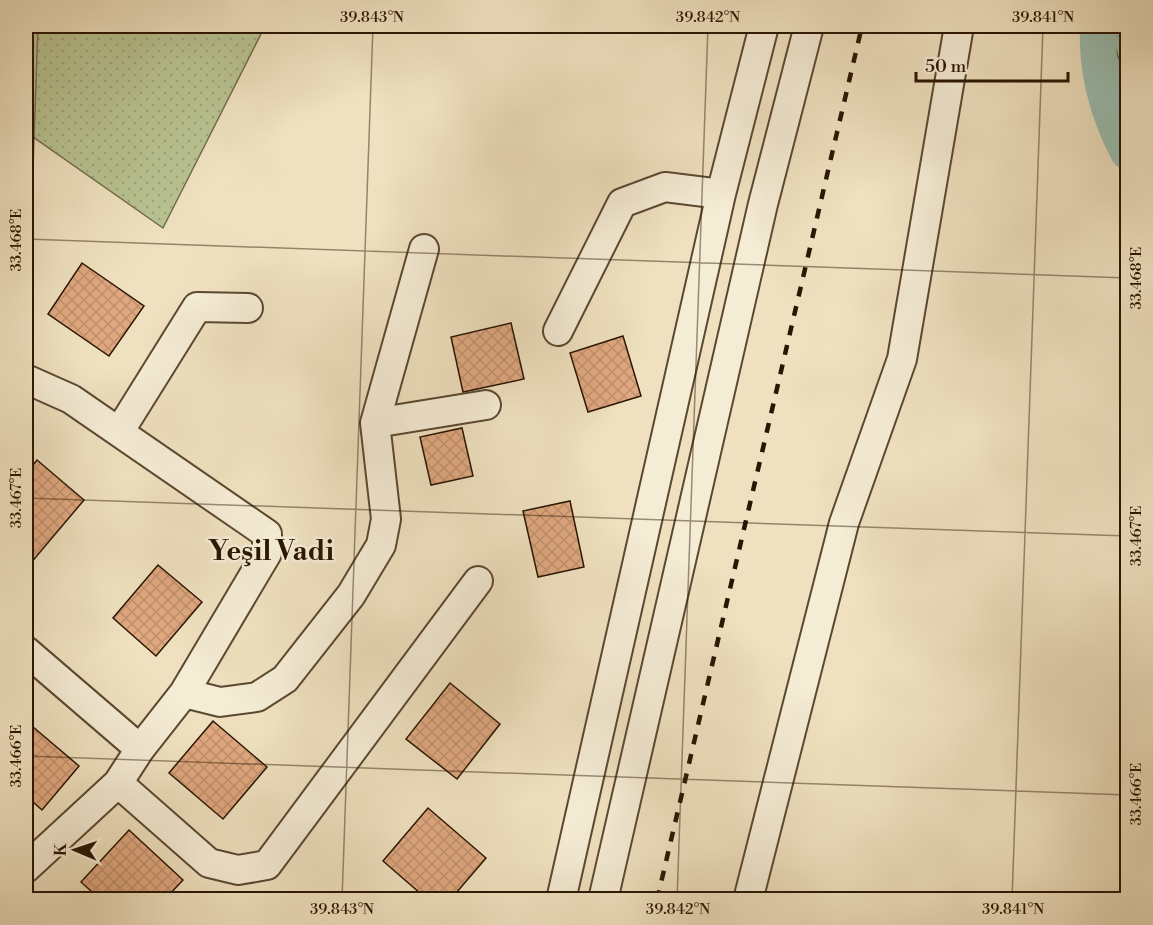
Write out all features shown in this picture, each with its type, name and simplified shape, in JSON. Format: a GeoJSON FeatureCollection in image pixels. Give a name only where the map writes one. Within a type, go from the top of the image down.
{"type":"FeatureCollection","features":[{"type":"Feature","properties":{"kind":"street"},"geometry":{"type":"LineString","coordinates":[[561,900],[721,194],[764,26]]}},
{"type":"Feature","properties":{"kind":"street"},"geometry":{"type":"LineString","coordinates":[[603,900],[763,204],[809,26]]}},
{"type":"Feature","properties":{"kind":"street"},"geometry":{"type":"LineString","coordinates":[[748,900],[844,523],[902,359],[958,26]]}},
{"type":"Feature","properties":{"kind":"street"},"geometry":{"type":"LineString","coordinates":[[558,331],[622,204],[665,187],[721,194]]}},
{"type":"Feature","properties":{"kind":"street"},"geometry":{"type":"LineString","coordinates":[[184,693],[220,702],[257,697],[285,679],[351,595],[381,545],[386,519],[375,423],[424,249]]}},
{"type":"Feature","properties":{"kind":"street"},"geometry":{"type":"LineString","coordinates":[[119,432],[197,307],[248,308]]}},
{"type":"Feature","properties":{"kind":"street"},"geometry":{"type":"LineString","coordinates":[[26,379],[71,399],[267,534],[267,553],[184,693],[140,749],[118,783],[26,868]]}},
{"type":"Feature","properties":{"kind":"street"},"geometry":{"type":"LineString","coordinates":[[375,423],[486,405]]}},
{"type":"Feature","properties":{"kind":"street"},"geometry":{"type":"LineString","coordinates":[[118,783],[209,863],[238,870],[267,865],[478,581]]}},
{"type":"Feature","properties":{"kind":"street"},"geometry":{"type":"LineString","coordinates":[[26,651],[140,749]]}},
{"type":"Feature","properties":{"kind":"green space"},"geometry":{"type":"Polygon","coordinates":[[[26,26],[265,26],[163,228],[26,132],[26,26]]]}},
{"type":"Feature","properties":{"kind":"water"},"geometry":{"type":"Polygon","coordinates":[[[1085,26],[1127,26],[1127,160],[1085,26]]]}},
{"type":"Feature","properties":{"kind":"building"},"geometry":{"type":"Polygon","coordinates":[[[82,263],[144,306],[109,356],[48,314],[82,263]]]}},
{"type":"Feature","properties":{"kind":"building"},"geometry":{"type":"Polygon","coordinates":[[[511,323],[524,379],[463,392],[451,337],[511,323]]]}},
{"type":"Feature","properties":{"kind":"building"},"geometry":{"type":"Polygon","coordinates":[[[623,336],[641,396],[588,412],[570,353],[623,336]]]}},
{"type":"Feature","properties":{"kind":"building"},"geometry":{"type":"Polygon","coordinates":[[[462,428],[473,476],[431,485],[420,437],[462,428]]]}},
{"type":"Feature","properties":{"kind":"building"},"geometry":{"type":"Polygon","coordinates":[[[37,460],[84,500],[30,564],[26,561],[26,474],[37,460]]]}},
{"type":"Feature","properties":{"kind":"building"},"geometry":{"type":"Polygon","coordinates":[[[570,501],[584,567],[538,577],[523,511],[570,501]]]}},
{"type":"Feature","properties":{"kind":"building"},"geometry":{"type":"Polygon","coordinates":[[[158,565],[202,602],[156,656],[113,618],[158,565]]]}},
{"type":"Feature","properties":{"kind":"building"},"geometry":{"type":"Polygon","coordinates":[[[450,683],[500,724],[457,779],[406,739],[450,683]]]}},
{"type":"Feature","properties":{"kind":"building"},"geometry":{"type":"Polygon","coordinates":[[[26,721],[79,766],[42,810],[26,796],[26,721]]]}},
{"type":"Feature","properties":{"kind":"building"},"geometry":{"type":"Polygon","coordinates":[[[213,721],[267,767],[223,819],[169,773],[213,721]]]}},
{"type":"Feature","properties":{"kind":"building"},"geometry":{"type":"Polygon","coordinates":[[[428,808],[486,858],[450,900],[428,900],[383,861],[428,808]]]}},
{"type":"Feature","properties":{"kind":"building"},"geometry":{"type":"Polygon","coordinates":[[[129,830],[183,880],[164,900],[101,900],[81,882],[129,830]]]}},
{"type":"Feature","properties":{"kind":"waterway"},"geometry":{"type":"LineString","coordinates":[[1098,26],[1099,59],[1104,91],[1114,122],[1128,152]]}},
{"type":"Feature","properties":{"kind":"railway"},"geometry":{"type":"LineString","coordinates":[[657,900],[862,26]]}},
{"type":"Feature","properties":{"kind":"district","name":"Yeşil Vadi"},"geometry":{"type":"Point","coordinates":[271,550]}}]}
